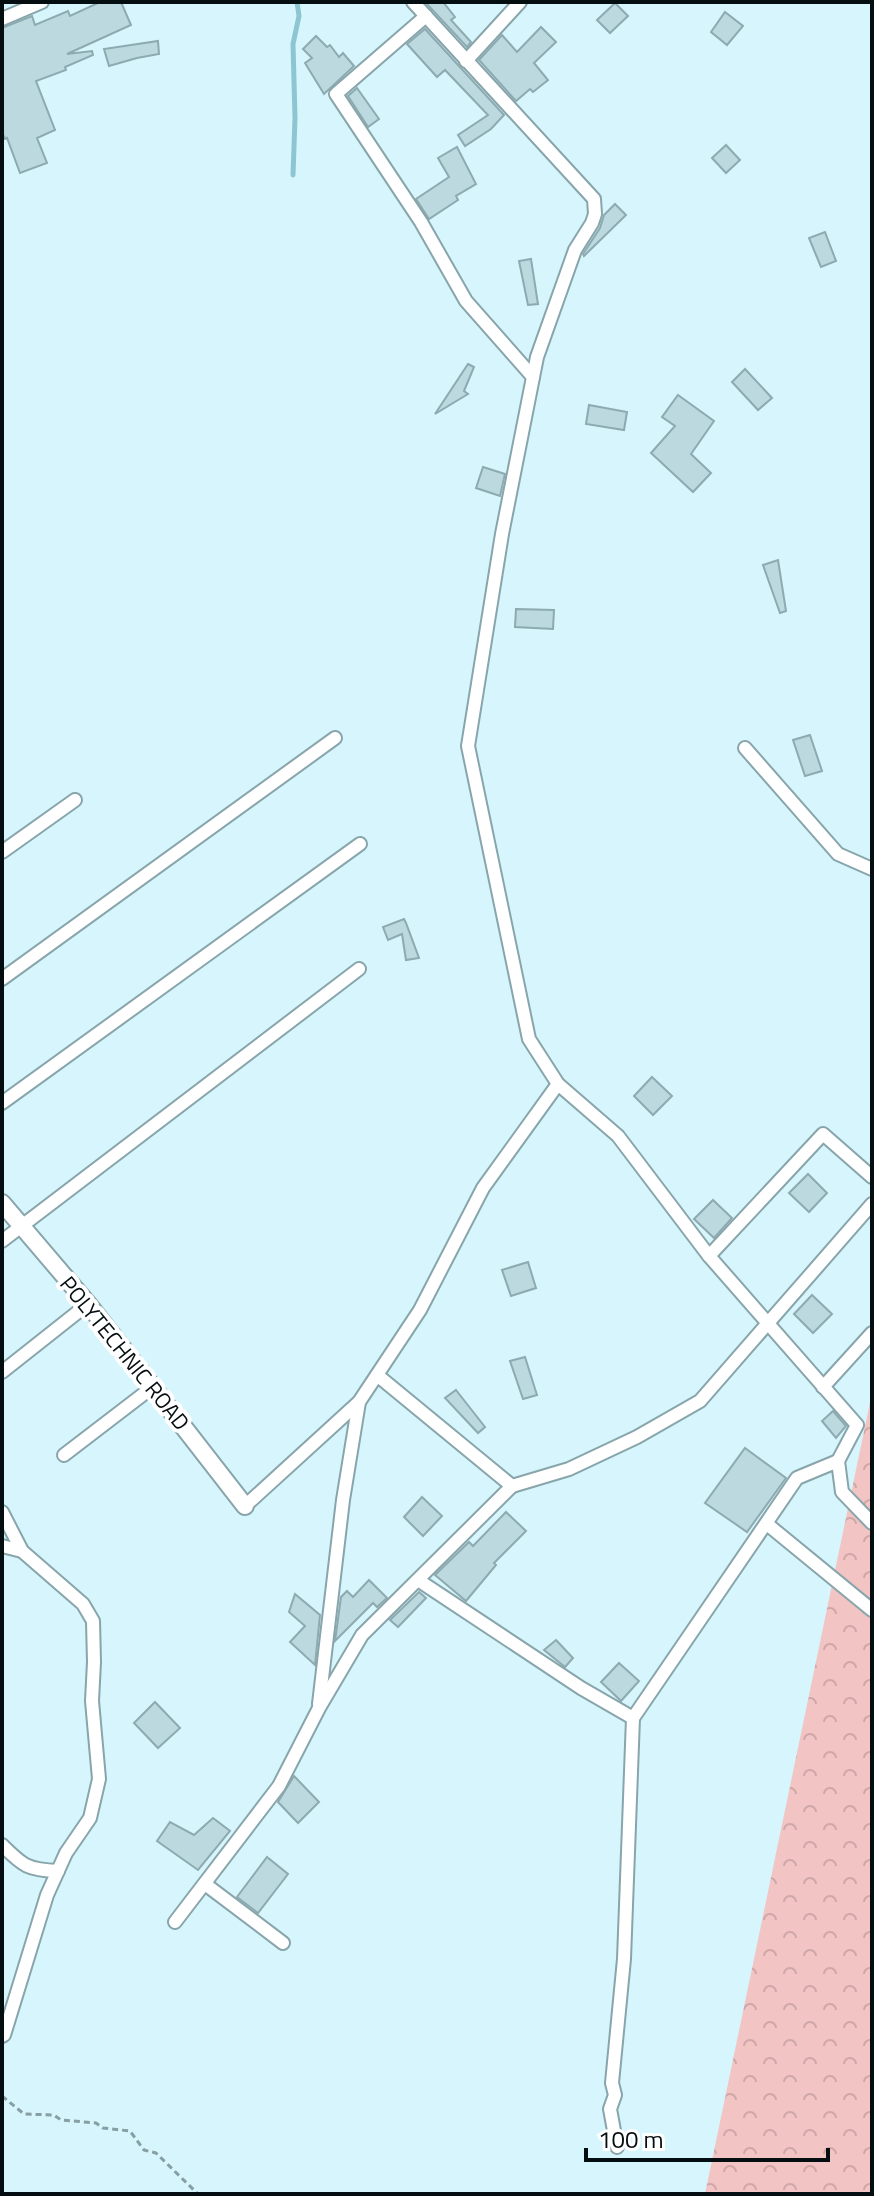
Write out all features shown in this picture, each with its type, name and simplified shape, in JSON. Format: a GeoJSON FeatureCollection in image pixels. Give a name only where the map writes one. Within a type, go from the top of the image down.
{"type":"FeatureCollection","features":[{"type":"Feature","properties":{"kind":"street"},"geometry":{"type":"LineString","coordinates":[[2,19],[42,2]]}},
{"type":"Feature","properties":{"kind":"street"},"geometry":{"type":"LineString","coordinates":[[413,2],[594,199],[592,223],[575,250],[537,357],[502,534],[468,746],[529,1039],[558,1084],[618,1136],[709,1256],[857,1425],[838,1461],[842,1492],[869,1518]]}},
{"type":"Feature","properties":{"kind":"street"},"geometry":{"type":"LineString","coordinates":[[466,61],[520,2]]}},
{"type":"Feature","properties":{"kind":"street"},"geometry":{"type":"LineString","coordinates":[[426,16],[336,94],[421,222],[466,301],[533,377]]}},
{"type":"Feature","properties":{"kind":"street"},"geometry":{"type":"LineString","coordinates":[[2,979],[335,738]]}},
{"type":"Feature","properties":{"kind":"street"},"geometry":{"type":"LineString","coordinates":[[745,748],[838,854],[872,869]]}},
{"type":"Feature","properties":{"kind":"street"},"geometry":{"type":"LineString","coordinates":[[2,852],[75,800]]}},
{"type":"Feature","properties":{"kind":"street"},"geometry":{"type":"LineString","coordinates":[[2,1103],[360,844]]}},
{"type":"Feature","properties":{"kind":"street"},"geometry":{"type":"LineString","coordinates":[[2,1241],[359,969]]}},
{"type":"Feature","properties":{"kind":"street"},"geometry":{"type":"LineString","coordinates":[[245,1506],[359,1402],[420,1310],[483,1188],[558,1084]]}},
{"type":"Feature","properties":{"kind":"street"},"geometry":{"type":"LineString","coordinates":[[709,1256],[823,1134],[872,1177]]}},
{"type":"Feature","properties":{"kind":"street","name":"POLYTECHNIC ROAD"},"geometry":{"type":"LineString","coordinates":[[2,1203],[154,1386],[245,1506]]}},
{"type":"Feature","properties":{"kind":"street"},"geometry":{"type":"LineString","coordinates":[[175,1922],[279,1786],[319,1708],[362,1635],[512,1486],[569,1469],[637,1437],[700,1401],[872,1204]]}},
{"type":"Feature","properties":{"kind":"street"},"geometry":{"type":"LineString","coordinates":[[2,1372],[88,1304]]}},
{"type":"Feature","properties":{"kind":"street"},"geometry":{"type":"LineString","coordinates":[[823,1387],[872,1333]]}},
{"type":"Feature","properties":{"kind":"street"},"geometry":{"type":"LineString","coordinates":[[377,1375],[512,1486]]}},
{"type":"Feature","properties":{"kind":"street"},"geometry":{"type":"LineString","coordinates":[[64,1455],[154,1386]]}},
{"type":"Feature","properties":{"kind":"street"},"geometry":{"type":"LineString","coordinates":[[319,1708],[343,1500],[359,1402]]}},
{"type":"Feature","properties":{"kind":"street"},"geometry":{"type":"LineString","coordinates":[[617,2147],[610,2109],[615,2095],[612,2083],[624,1959],[633,1718],[797,1478],[838,1461]]}},
{"type":"Feature","properties":{"kind":"street"},"geometry":{"type":"LineString","coordinates":[[2,1512],[22,1551],[83,1604],[93,1621],[92,1701],[99,1779],[90,1818],[66,1853],[47,1895],[6,2015],[2,2036]]}},
{"type":"Feature","properties":{"kind":"street"},"geometry":{"type":"LineString","coordinates":[[767,1524],[872,1610]]}},
{"type":"Feature","properties":{"kind":"street"},"geometry":{"type":"LineString","coordinates":[[2,1546],[22,1551]]}},
{"type":"Feature","properties":{"kind":"street"},"geometry":{"type":"LineString","coordinates":[[418,1580],[581,1688],[633,1718]]}},
{"type":"Feature","properties":{"kind":"street"},"geometry":{"type":"LineString","coordinates":[[2,1845],[17,1860],[34,1870],[58,1871]]}},
{"type":"Feature","properties":{"kind":"street"},"geometry":{"type":"LineString","coordinates":[[205,1884],[283,1943]]}},
{"type":"Feature","properties":{"kind":"path"},"geometry":{"type":"LineString","coordinates":[[2,2096],[24,2114],[54,2115],[61,2120],[96,2123],[103,2128],[130,2131],[144,2150],[156,2153],[198,2194]]}},
{"type":"Feature","properties":{"kind":"green space"},"geometry":{"type":"Polygon","coordinates":[[[872,1393],[872,2194],[705,2194],[872,1393]]]}},
{"type":"Feature","properties":{"kind":"building"},"geometry":{"type":"Polygon","coordinates":[[[100,2],[121,2],[131,25],[67,54],[92,51],[93,55],[65,67],[66,70],[36,81],[55,130],[37,138],[47,163],[20,173],[2,132],[2,28],[32,16],[35,25],[68,11],[70,16],[100,2]]]}},
{"type":"Feature","properties":{"kind":"building"},"geometry":{"type":"Polygon","coordinates":[[[425,2],[443,2],[455,17],[451,20],[471,42],[467,47],[425,2]]]}},
{"type":"Feature","properties":{"kind":"building"},"geometry":{"type":"Polygon","coordinates":[[[615,3],[628,16],[610,33],[597,20],[615,3]]]}},
{"type":"Feature","properties":{"kind":"building"},"geometry":{"type":"Polygon","coordinates":[[[725,12],[743,26],[727,45],[711,32],[725,12]]]}},
{"type":"Feature","properties":{"kind":"building"},"geometry":{"type":"Polygon","coordinates":[[[541,27],[556,42],[534,63],[548,80],[516,101],[479,60],[502,35],[517,52],[541,27]]]}},
{"type":"Feature","properties":{"kind":"building"},"geometry":{"type":"Polygon","coordinates":[[[425,29],[504,115],[491,129],[465,146],[458,135],[488,115],[445,70],[437,77],[407,44],[425,29]]]}},
{"type":"Feature","properties":{"kind":"building"},"geometry":{"type":"Polygon","coordinates":[[[316,36],[327,47],[330,45],[339,57],[343,53],[354,66],[324,94],[305,63],[312,58],[303,49],[316,36]]]}},
{"type":"Feature","properties":{"kind":"building"},"geometry":{"type":"Polygon","coordinates":[[[158,41],[159,54],[109,66],[104,49],[158,41]]]}},
{"type":"Feature","properties":{"kind":"building"},"geometry":{"type":"Polygon","coordinates":[[[357,88],[379,119],[368,127],[348,96],[357,88]]]}},
{"type":"Feature","properties":{"kind":"building"},"geometry":{"type":"Polygon","coordinates":[[[726,145],[740,160],[726,173],[712,158],[726,145]]]}},
{"type":"Feature","properties":{"kind":"building"},"geometry":{"type":"Polygon","coordinates":[[[457,147],[476,184],[429,219],[416,199],[449,177],[438,158],[457,147]]]}},
{"type":"Feature","properties":{"kind":"building"},"geometry":{"type":"Polygon","coordinates":[[[615,204],[626,215],[584,256],[604,215],[615,204]]]}},
{"type":"Feature","properties":{"kind":"building"},"geometry":{"type":"Polygon","coordinates":[[[825,232],[836,261],[821,267],[809,238],[825,232]]]}},
{"type":"Feature","properties":{"kind":"building"},"geometry":{"type":"Polygon","coordinates":[[[531,259],[538,304],[528,305],[519,261],[531,259]]]}},
{"type":"Feature","properties":{"kind":"building"},"geometry":{"type":"Polygon","coordinates":[[[468,364],[474,367],[464,391],[468,394],[435,414],[468,364]]]}},
{"type":"Feature","properties":{"kind":"building"},"geometry":{"type":"Polygon","coordinates":[[[745,369],[772,398],[758,410],[732,382],[745,369]]]}},
{"type":"Feature","properties":{"kind":"building"},"geometry":{"type":"Polygon","coordinates":[[[678,395],[714,421],[691,454],[711,473],[693,492],[651,453],[675,426],[662,417],[678,395]]]}},
{"type":"Feature","properties":{"kind":"building"},"geometry":{"type":"Polygon","coordinates":[[[589,405],[627,412],[624,430],[586,424],[589,405]]]}},
{"type":"Feature","properties":{"kind":"building"},"geometry":{"type":"Polygon","coordinates":[[[483,467],[505,474],[500,496],[476,488],[483,467]]]}},
{"type":"Feature","properties":{"kind":"building"},"geometry":{"type":"Polygon","coordinates":[[[778,560],[786,611],[780,613],[763,565],[778,560]]]}},
{"type":"Feature","properties":{"kind":"building"},"geometry":{"type":"Polygon","coordinates":[[[516,609],[554,610],[553,629],[515,627],[516,609]]]}},
{"type":"Feature","properties":{"kind":"building"},"geometry":{"type":"Polygon","coordinates":[[[810,735],[822,771],[805,776],[793,740],[810,735]]]}},
{"type":"Feature","properties":{"kind":"building"},"geometry":{"type":"Polygon","coordinates":[[[404,919],[419,958],[406,960],[402,934],[388,940],[383,927],[404,919]]]}},
{"type":"Feature","properties":{"kind":"building"},"geometry":{"type":"Polygon","coordinates":[[[652,1077],[672,1096],[653,1115],[634,1096],[652,1077]]]}},
{"type":"Feature","properties":{"kind":"building"},"geometry":{"type":"Polygon","coordinates":[[[808,1174],[827,1193],[809,1212],[789,1193],[808,1174]]]}},
{"type":"Feature","properties":{"kind":"building"},"geometry":{"type":"Polygon","coordinates":[[[713,1200],[732,1218],[714,1238],[694,1219],[713,1200]]]}},
{"type":"Feature","properties":{"kind":"building"},"geometry":{"type":"Polygon","coordinates":[[[528,1262],[536,1288],[511,1296],[502,1270],[528,1262]]]}},
{"type":"Feature","properties":{"kind":"building"},"geometry":{"type":"Polygon","coordinates":[[[812,1295],[832,1314],[813,1333],[794,1314],[812,1295]]]}},
{"type":"Feature","properties":{"kind":"building"},"geometry":{"type":"Polygon","coordinates":[[[525,1357],[537,1395],[523,1399],[510,1361],[525,1357]]]}},
{"type":"Feature","properties":{"kind":"building"},"geometry":{"type":"Polygon","coordinates":[[[456,1390],[485,1427],[478,1433],[445,1398],[456,1390]]]}},
{"type":"Feature","properties":{"kind":"building"},"geometry":{"type":"Polygon","coordinates":[[[833,1411],[846,1426],[836,1438],[822,1421],[833,1411]]]}},
{"type":"Feature","properties":{"kind":"building"},"geometry":{"type":"Polygon","coordinates":[[[745,1448],[786,1478],[747,1532],[705,1503],[745,1448]]]}},
{"type":"Feature","properties":{"kind":"building"},"geometry":{"type":"Polygon","coordinates":[[[422,1497],[442,1516],[423,1536],[404,1517],[422,1497]]]}},
{"type":"Feature","properties":{"kind":"building"},"geometry":{"type":"Polygon","coordinates":[[[506,1512],[526,1531],[494,1563],[496,1565],[466,1601],[435,1575],[469,1542],[473,1546],[506,1512]]]}},
{"type":"Feature","properties":{"kind":"building"},"geometry":{"type":"Polygon","coordinates":[[[369,1580],[387,1598],[377,1607],[373,1603],[335,1641],[341,1597],[347,1591],[353,1597],[369,1580]]]}},
{"type":"Feature","properties":{"kind":"building"},"geometry":{"type":"Polygon","coordinates":[[[419,1592],[426,1598],[398,1627],[390,1620],[419,1592]]]}},
{"type":"Feature","properties":{"kind":"building"},"geometry":{"type":"Polygon","coordinates":[[[295,1594],[320,1615],[315,1665],[290,1642],[305,1626],[289,1612],[295,1594]]]}},
{"type":"Feature","properties":{"kind":"building"},"geometry":{"type":"Polygon","coordinates":[[[556,1640],[573,1658],[565,1667],[544,1650],[556,1640]]]}},
{"type":"Feature","properties":{"kind":"building"},"geometry":{"type":"Polygon","coordinates":[[[619,1663],[639,1681],[621,1701],[601,1682],[619,1663]]]}},
{"type":"Feature","properties":{"kind":"building"},"geometry":{"type":"Polygon","coordinates":[[[155,1702],[180,1728],[158,1748],[134,1723],[155,1702]]]}},
{"type":"Feature","properties":{"kind":"building"},"geometry":{"type":"Polygon","coordinates":[[[294,1776],[319,1802],[298,1823],[278,1802],[294,1776]]]}},
{"type":"Feature","properties":{"kind":"building"},"geometry":{"type":"Polygon","coordinates":[[[213,1818],[230,1831],[198,1870],[157,1841],[170,1822],[194,1835],[213,1818]]]}},
{"type":"Feature","properties":{"kind":"building"},"geometry":{"type":"Polygon","coordinates":[[[267,1857],[288,1874],[258,1913],[237,1897],[267,1857]]]}},
{"type":"Feature","properties":{"kind":"waterway"},"geometry":{"type":"LineString","coordinates":[[293,175],[293,44],[299,16],[297,2]]}}]}
